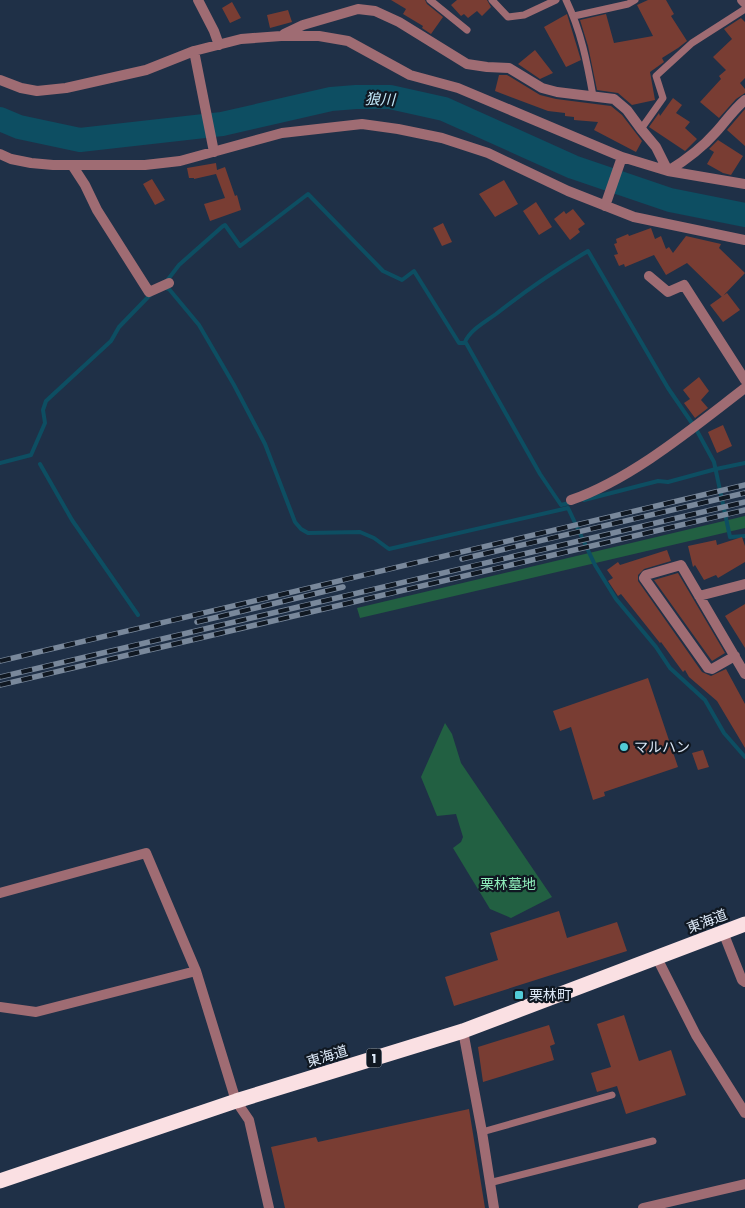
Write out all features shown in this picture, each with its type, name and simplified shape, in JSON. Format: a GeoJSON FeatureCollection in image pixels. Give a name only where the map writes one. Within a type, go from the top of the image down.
{"type":"FeatureCollection","features":[{"type":"Feature","properties":{"kind":"highway","name":"東海道"},"geometry":{"type":"LineString","coordinates":[[0,1181],[236,1101],[463,1031],[745,924]]}},
{"type":"Feature","properties":{"kind":"street"},"geometry":{"type":"LineString","coordinates":[[198,0],[219,45]]}},
{"type":"Feature","properties":{"kind":"street"},"geometry":{"type":"LineString","coordinates":[[358,9],[364,0]]}},
{"type":"Feature","properties":{"kind":"street"},"geometry":{"type":"LineString","coordinates":[[742,0],[745,3]]}},
{"type":"Feature","properties":{"kind":"street"},"geometry":{"type":"LineString","coordinates":[[281,36],[303,25],[358,9],[375,11],[399,22],[467,64],[509,68],[542,88],[557,92],[614,99],[628,110],[656,147],[668,171]]}},
{"type":"Feature","properties":{"kind":"street"},"geometry":{"type":"LineString","coordinates":[[0,80],[21,88],[37,91],[66,88],[146,70],[194,51],[240,39],[319,36],[348,40],[410,75],[458,88],[621,158],[668,171],[745,184]]}},
{"type":"Feature","properties":{"kind":"street"},"geometry":{"type":"LineString","coordinates":[[194,51],[214,152]]}},
{"type":"Feature","properties":{"kind":"street"},"geometry":{"type":"LineString","coordinates":[[668,171],[688,159],[715,133],[736,107],[745,100]]}},
{"type":"Feature","properties":{"kind":"street"},"geometry":{"type":"LineString","coordinates":[[0,154],[11,159],[31,163],[145,165],[180,161],[282,133],[362,124],[442,138],[488,153],[568,191],[606,204],[634,217],[745,240]]}},
{"type":"Feature","properties":{"kind":"street"},"geometry":{"type":"LineString","coordinates":[[606,204],[621,158]]}},
{"type":"Feature","properties":{"kind":"street"},"geometry":{"type":"LineString","coordinates":[[72,165],[85,185],[97,210],[149,292],[169,282]]}},
{"type":"Feature","properties":{"kind":"street"},"geometry":{"type":"LineString","coordinates":[[649,276],[668,292],[684,285],[745,380]]}},
{"type":"Feature","properties":{"kind":"street"},"geometry":{"type":"LineString","coordinates":[[571,500],[591,493],[649,459],[745,388]]}},
{"type":"Feature","properties":{"kind":"street"},"geometry":{"type":"LineString","coordinates":[[734,656],[712,669],[708,668],[644,578],[646,575],[681,564],[745,674]]}},
{"type":"Feature","properties":{"kind":"street"},"geometry":{"type":"LineString","coordinates":[[700,596],[745,584]]}},
{"type":"Feature","properties":{"kind":"street"},"geometry":{"type":"LineString","coordinates":[[0,893],[146,853],[196,971],[236,1101],[248,1120],[269,1208]]}},
{"type":"Feature","properties":{"kind":"street"},"geometry":{"type":"LineString","coordinates":[[723,932],[742,980],[745,982]]}},
{"type":"Feature","properties":{"kind":"street"},"geometry":{"type":"LineString","coordinates":[[657,958],[696,1034],[745,1113]]}},
{"type":"Feature","properties":{"kind":"street"},"geometry":{"type":"LineString","coordinates":[[0,1007],[36,1012],[196,971]]}},
{"type":"Feature","properties":{"kind":"street"},"geometry":{"type":"LineString","coordinates":[[463,1031],[494,1208]]}},
{"type":"Feature","properties":{"kind":"street"},"geometry":{"type":"LineString","coordinates":[[643,1208],[745,1184]]}},
{"type":"Feature","properties":{"kind":"lane"},"geometry":{"type":"LineString","coordinates":[[430,0],[467,30]]}},
{"type":"Feature","properties":{"kind":"lane"},"geometry":{"type":"LineString","coordinates":[[492,0],[508,18],[524,15],[556,0]]}},
{"type":"Feature","properties":{"kind":"lane"},"geometry":{"type":"LineString","coordinates":[[566,0],[574,16],[585,51],[593,96]]}},
{"type":"Feature","properties":{"kind":"lane"},"geometry":{"type":"LineString","coordinates":[[574,16],[628,4],[635,0]]}},
{"type":"Feature","properties":{"kind":"lane"},"geometry":{"type":"LineString","coordinates":[[641,129],[663,98],[656,76],[692,43],[745,8]]}},
{"type":"Feature","properties":{"kind":"lane"},"geometry":{"type":"LineString","coordinates":[[482,1132],[612,1095]]}},
{"type":"Feature","properties":{"kind":"lane"},"geometry":{"type":"LineString","coordinates":[[489,1183],[653,1141]]}},
{"type":"Feature","properties":{"kind":"green space"},"geometry":{"type":"Polygon","coordinates":[[[745,516],[745,528],[360,618],[357,608],[745,516]]]}},
{"type":"Feature","properties":{"kind":"green space","name":"栗林墓地"},"geometry":{"type":"Polygon","coordinates":[[[445,723],[452,734],[461,763],[552,897],[511,918],[490,909],[453,848],[461,842],[463,837],[456,814],[437,816],[421,777],[445,723]]]}},
{"type":"Feature","properties":{"kind":"building"},"geometry":{"type":"Polygon","coordinates":[[[391,0],[425,0],[427,4],[443,17],[431,34],[422,28],[423,26],[403,14],[406,9],[391,0]]]}},
{"type":"Feature","properties":{"kind":"building"},"geometry":{"type":"Polygon","coordinates":[[[457,0],[487,0],[491,7],[482,16],[477,11],[468,18],[464,14],[461,16],[451,5],[457,0]]]}},
{"type":"Feature","properties":{"kind":"building"},"geometry":{"type":"Polygon","coordinates":[[[648,0],[666,0],[674,14],[671,16],[687,41],[662,58],[664,62],[650,72],[655,100],[632,105],[618,93],[597,90],[588,46],[580,20],[606,14],[614,43],[653,36],[637,5],[648,0]]]}},
{"type":"Feature","properties":{"kind":"building"},"geometry":{"type":"Polygon","coordinates":[[[232,2],[241,18],[230,23],[222,8],[232,2]]]}},
{"type":"Feature","properties":{"kind":"building"},"geometry":{"type":"Polygon","coordinates":[[[288,10],[292,22],[270,28],[267,15],[288,10]]]}},
{"type":"Feature","properties":{"kind":"building"},"geometry":{"type":"Polygon","coordinates":[[[567,14],[581,60],[566,67],[544,27],[567,14]]]}},
{"type":"Feature","properties":{"kind":"building"},"geometry":{"type":"Polygon","coordinates":[[[741,18],[745,22],[745,78],[740,83],[745,89],[745,93],[736,99],[719,118],[700,102],[721,79],[719,76],[726,70],[713,57],[732,39],[724,29],[741,18]]]}},
{"type":"Feature","properties":{"kind":"building"},"geometry":{"type":"Polygon","coordinates":[[[535,50],[553,73],[540,79],[518,64],[535,50]]]}},
{"type":"Feature","properties":{"kind":"building"},"geometry":{"type":"Polygon","coordinates":[[[499,75],[507,75],[540,95],[556,99],[611,106],[622,115],[642,141],[636,152],[594,130],[598,122],[574,120],[574,117],[565,116],[565,113],[548,111],[495,91],[499,75]]]}},
{"type":"Feature","properties":{"kind":"building"},"geometry":{"type":"Polygon","coordinates":[[[673,98],[682,105],[676,113],[690,122],[685,128],[697,139],[685,151],[649,127],[673,98]]]}},
{"type":"Feature","properties":{"kind":"building"},"geometry":{"type":"Polygon","coordinates":[[[745,109],[745,146],[727,130],[745,109]]]}},
{"type":"Feature","properties":{"kind":"building"},"geometry":{"type":"Polygon","coordinates":[[[718,140],[743,156],[731,175],[723,173],[707,164],[714,152],[709,149],[718,140]]]}},
{"type":"Feature","properties":{"kind":"building"},"geometry":{"type":"Polygon","coordinates":[[[216,163],[217,170],[225,167],[241,210],[210,221],[204,204],[225,198],[216,174],[194,179],[189,178],[187,168],[216,163]]]}},
{"type":"Feature","properties":{"kind":"building"},"geometry":{"type":"Polygon","coordinates":[[[152,179],[165,200],[155,205],[143,184],[152,179]]]}},
{"type":"Feature","properties":{"kind":"building"},"geometry":{"type":"Polygon","coordinates":[[[504,180],[518,204],[495,217],[479,194],[504,180]]]}},
{"type":"Feature","properties":{"kind":"building"},"geometry":{"type":"Polygon","coordinates":[[[536,202],[552,227],[539,235],[523,211],[536,202]]]}},
{"type":"Feature","properties":{"kind":"building"},"geometry":{"type":"Polygon","coordinates":[[[573,209],[585,224],[578,229],[580,232],[570,240],[554,219],[564,211],[566,214],[573,209]]]}},
{"type":"Feature","properties":{"kind":"building"},"geometry":{"type":"Polygon","coordinates":[[[443,223],[452,242],[442,246],[433,228],[443,223]]]}},
{"type":"Feature","properties":{"kind":"building"},"geometry":{"type":"Polygon","coordinates":[[[651,228],[655,239],[661,236],[666,249],[669,247],[673,253],[686,236],[721,244],[719,248],[745,273],[722,297],[687,263],[666,275],[654,255],[625,267],[624,264],[619,266],[614,255],[618,254],[614,244],[617,243],[616,239],[651,228]]]}},
{"type":"Feature","properties":{"kind":"building"},"geometry":{"type":"Polygon","coordinates":[[[727,293],[740,310],[723,322],[710,305],[727,293]]]}},
{"type":"Feature","properties":{"kind":"building"},"geometry":{"type":"Polygon","coordinates":[[[699,377],[709,391],[701,400],[708,408],[695,418],[684,403],[690,399],[683,390],[699,377]]]}},
{"type":"Feature","properties":{"kind":"building"},"geometry":{"type":"Polygon","coordinates":[[[723,425],[732,446],[717,453],[708,432],[723,425]]]}},
{"type":"Feature","properties":{"kind":"building"},"geometry":{"type":"Polygon","coordinates":[[[742,537],[745,546],[745,562],[718,578],[716,575],[704,580],[695,565],[693,567],[688,546],[716,540],[717,545],[742,537]]]}},
{"type":"Feature","properties":{"kind":"building"},"geometry":{"type":"Polygon","coordinates":[[[667,550],[671,561],[644,569],[638,575],[638,581],[702,672],[711,676],[726,669],[745,704],[745,748],[717,701],[689,677],[685,670],[683,672],[661,642],[621,594],[618,596],[608,581],[613,578],[607,570],[618,562],[620,565],[667,550]]]}},
{"type":"Feature","properties":{"kind":"building"},"geometry":{"type":"Polygon","coordinates":[[[678,573],[725,653],[712,661],[654,580],[678,573]]]}},
{"type":"Feature","properties":{"kind":"building"},"geometry":{"type":"Polygon","coordinates":[[[745,604],[745,648],[725,616],[745,604]]]}},
{"type":"Feature","properties":{"kind":"building","name":"マルハン"},"geometry":{"type":"Polygon","coordinates":[[[648,678],[678,767],[604,792],[605,796],[593,800],[571,727],[560,731],[553,711],[648,678]]]}},
{"type":"Feature","properties":{"kind":"building"},"geometry":{"type":"Polygon","coordinates":[[[703,750],[709,767],[698,770],[692,753],[703,750]]]}},
{"type":"Feature","properties":{"kind":"building"},"geometry":{"type":"Polygon","coordinates":[[[559,911],[567,938],[617,922],[627,951],[454,1006],[445,977],[498,960],[490,933],[559,911]]]}},
{"type":"Feature","properties":{"kind":"building"},"geometry":{"type":"Polygon","coordinates":[[[624,1015],[639,1061],[671,1050],[686,1095],[626,1114],[617,1086],[597,1092],[591,1073],[611,1067],[597,1024],[624,1015]]]}},
{"type":"Feature","properties":{"kind":"building"},"geometry":{"type":"Polygon","coordinates":[[[549,1025],[555,1044],[550,1046],[554,1060],[483,1082],[478,1047],[549,1025]]]}},
{"type":"Feature","properties":{"kind":"building"},"geometry":{"type":"Polygon","coordinates":[[[469,1109],[485,1208],[285,1208],[271,1147],[316,1137],[318,1142],[469,1109]]]}},
{"type":"Feature","properties":{"kind":"waterway","name":"狼川"},"geometry":{"type":"LineString","coordinates":[[0,119],[19,127],[80,140],[222,124],[331,99],[390,97],[444,109],[573,167],[670,200],[745,215]]}},
{"type":"Feature","properties":{"kind":"waterway"},"geometry":{"type":"LineString","coordinates":[[166,282],[179,265],[223,226],[225,225],[240,246],[308,194],[383,271],[402,280],[414,271],[459,343],[466,343],[540,474],[561,505],[573,502]]}},
{"type":"Feature","properties":{"kind":"waterway"},"geometry":{"type":"LineString","coordinates":[[465,342],[470,334],[483,323],[541,281],[588,251],[668,388],[696,429],[714,462],[730,537],[745,536]]}},
{"type":"Feature","properties":{"kind":"waterway"},"geometry":{"type":"LineString","coordinates":[[163,287],[169,289],[199,325],[234,385],[265,444],[295,522],[301,529],[308,533],[360,532],[374,538],[389,549],[568,508],[595,565],[616,599],[656,647],[670,668],[705,700],[724,733],[745,757]]}},
{"type":"Feature","properties":{"kind":"waterway"},"geometry":{"type":"LineString","coordinates":[[31,455],[45,423],[43,410],[46,401],[111,341],[119,327],[151,294]]}},
{"type":"Feature","properties":{"kind":"waterway"},"geometry":{"type":"LineString","coordinates":[[0,463],[31,455]]}},
{"type":"Feature","properties":{"kind":"waterway"},"geometry":{"type":"LineString","coordinates":[[584,500],[658,481],[668,482],[745,463]]}},
{"type":"Feature","properties":{"kind":"waterway"},"geometry":{"type":"LineString","coordinates":[[40,464],[72,520],[138,615]]}},
{"type":"Feature","properties":{"kind":"railway"},"geometry":{"type":"LineString","coordinates":[[0,661],[745,485]]}},
{"type":"Feature","properties":{"kind":"railway"},"geometry":{"type":"LineString","coordinates":[[462,559],[745,493]]}},
{"type":"Feature","properties":{"kind":"railway"},"geometry":{"type":"LineString","coordinates":[[0,677],[745,502]]}},
{"type":"Feature","properties":{"kind":"railway"},"geometry":{"type":"LineString","coordinates":[[0,685],[745,510]]}},
{"type":"Feature","properties":{"kind":"railway"},"geometry":{"type":"LineString","coordinates":[[197,622],[343,587]]}},
{"type":"Feature","properties":{"kind":"place","name":"マルハン"},"geometry":{"type":"Point","coordinates":[624,747]}},
{"type":"Feature","properties":{"kind":"place","name":"栗林町"},"geometry":{"type":"Point","coordinates":[519,995]}}]}
